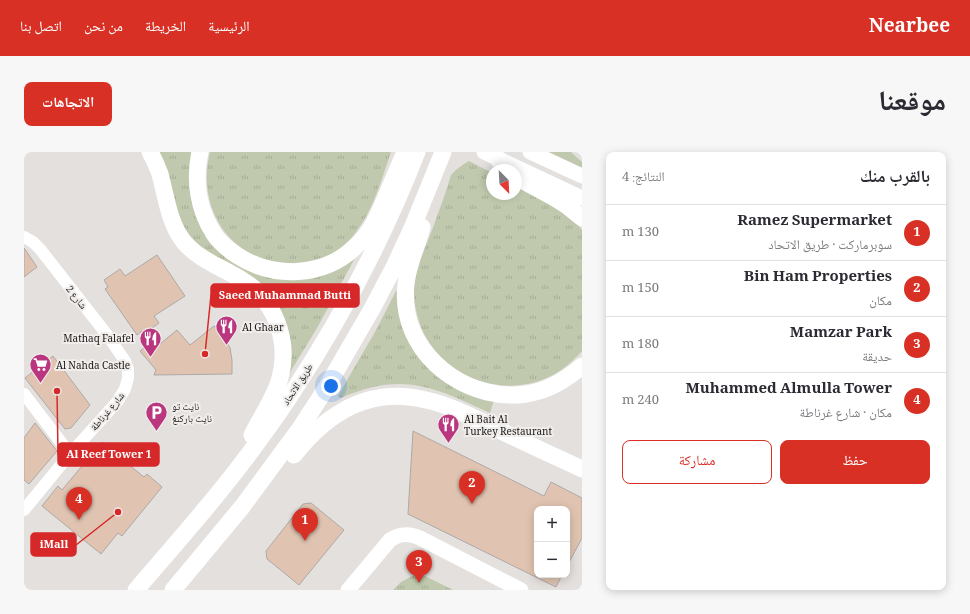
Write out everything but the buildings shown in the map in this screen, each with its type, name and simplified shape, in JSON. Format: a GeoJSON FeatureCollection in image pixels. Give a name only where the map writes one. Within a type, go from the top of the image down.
{"type":"FeatureCollection","features":[{"type":"Feature","properties":{"kind":"highway"},"geometry":{"type":"LineString","coordinates":[[150,152],[159,173],[172,223],[177,233],[199,257],[242,279],[256,290],[273,312],[281,334],[283,356],[278,384],[227,482]]}},
{"type":"Feature","properties":{"kind":"highway"},"geometry":{"type":"LineString","coordinates":[[200,152],[197,173],[199,199],[214,235],[233,253],[250,262],[281,272],[294,272],[313,270],[332,263],[343,257],[363,240],[377,219],[405,152]]}},
{"type":"Feature","properties":{"kind":"highway","name":"طريق الاتحاد"},"geometry":{"type":"LineString","coordinates":[[136,590],[210,504],[258,443],[306,371],[327,338],[378,244],[417,152]]}},
{"type":"Feature","properties":{"kind":"highway"},"geometry":{"type":"LineString","coordinates":[[172,590],[242,507],[301,427],[340,366],[394,267],[431,184],[443,152]]}},
{"type":"Feature","properties":{"kind":"highway"},"geometry":{"type":"LineString","coordinates":[[522,180],[556,198],[582,218]]}},
{"type":"Feature","properties":{"kind":"highway"},"geometry":{"type":"LineString","coordinates":[[431,184],[421,231],[410,264],[405,289],[411,326],[419,344],[430,359],[449,376],[460,382],[483,391],[495,394],[512,395],[538,392],[550,387],[572,374],[582,366]]}},
{"type":"Feature","properties":{"kind":"highway"},"geometry":{"type":"LineString","coordinates":[[242,507],[260,497],[305,441],[327,421],[352,406],[367,400],[382,397],[411,397],[439,404],[463,413],[582,469]]}},
{"type":"Feature","properties":{"kind":"main road"},"geometry":{"type":"LineString","coordinates":[[530,152],[582,176]]}},
{"type":"Feature","properties":{"kind":"main road"},"geometry":{"type":"LineString","coordinates":[[496,160],[582,198]]}},
{"type":"Feature","properties":{"kind":"main road"},"geometry":{"type":"LineString","coordinates":[[348,590],[390,540],[398,535],[409,534],[420,538],[521,590]]}},
{"type":"Feature","properties":{"kind":"street","name":"شارع 2"},"geometry":{"type":"LineString","coordinates":[[24,237],[33,242],[40,249],[126,361]]}},
{"type":"Feature","properties":{"kind":"street","name":"شارع غرناطة"},"geometry":{"type":"LineString","coordinates":[[24,510],[70,454],[117,402],[123,393],[128,378],[126,361]]}},
{"type":"Feature","properties":{"kind":"street"},"geometry":{"type":"LineString","coordinates":[[24,394],[70,454]]}},
{"type":"Feature","properties":{"kind":"green space"},"geometry":{"type":"Polygon","coordinates":[[[158,152],[195,152],[195,208],[264,276],[290,280],[311,278],[332,270],[355,258],[317,328],[289,374],[290,344],[288,333],[205,253],[186,232],[180,220],[158,152]]]}},
{"type":"Feature","properties":{"kind":"green space"},"geometry":{"type":"Polygon","coordinates":[[[210,152],[391,152],[373,202],[367,215],[352,237],[335,252],[325,257],[304,262],[281,263],[260,258],[241,248],[227,234],[216,217],[209,197],[207,175],[210,152]]]}},
{"type":"Feature","properties":{"kind":"green space"},"geometry":{"type":"Polygon","coordinates":[[[549,152],[571,152],[582,162],[582,168],[549,152]]]}},
{"type":"Feature","properties":{"kind":"green space"},"geometry":{"type":"Polygon","coordinates":[[[469,161],[486,170],[486,200],[522,200],[522,188],[563,213],[582,230],[582,351],[560,371],[551,376],[534,382],[517,385],[499,385],[482,382],[451,366],[438,354],[424,334],[416,312],[414,286],[421,258],[451,176],[458,168],[469,161]]]}},
{"type":"Feature","properties":{"kind":"green space"},"geometry":{"type":"Polygon","coordinates":[[[396,291],[398,291],[407,333],[494,400],[490,413],[452,396],[434,390],[400,384],[382,385],[341,398],[338,396],[375,332],[396,291]]]}},
{"type":"Feature","properties":{"kind":"green space"},"geometry":{"type":"Polygon","coordinates":[[[414,575],[423,575],[453,590],[393,590],[401,582],[414,575]]]}},
{"type":"Feature","properties":{"kind":"place","name":"Al Ghaar"},"geometry":{"type":"Point","coordinates":[226,346]}},
{"type":"Feature","properties":{"kind":"place","name":"Saeed Muhammad Butti"},"geometry":{"type":"Point","coordinates":[205,354]}},
{"type":"Feature","properties":{"kind":"place","name":"Mathaq Falafel"},"geometry":{"type":"Point","coordinates":[150,358]}},
{"type":"Feature","properties":{"kind":"place","name":"Al Nahda Castle"},"geometry":{"type":"Point","coordinates":[40,384]}},
{"type":"Feature","properties":{"kind":"place","name":"Al Reef Tower 1"},"geometry":{"type":"Point","coordinates":[57,391]}},
{"type":"Feature","properties":{"kind":"place","name":"نايت تو نايت باركنغ"},"geometry":{"type":"Point","coordinates":[157,432]}},
{"type":"Feature","properties":{"kind":"place","name":"Al Bait Al Turkey Restaurant"},"geometry":{"type":"Point","coordinates":[449,444]}},
{"type":"Feature","properties":{"kind":"place","name":"Bin Ham Properties"},"geometry":{"type":"Point","coordinates":[472,504]}},
{"type":"Feature","properties":{"kind":"place","name":"iMall"},"geometry":{"type":"Point","coordinates":[118,512]}},
{"type":"Feature","properties":{"kind":"place","name":"Muhammed Almulla Tower"},"geometry":{"type":"Point","coordinates":[79,520]}},
{"type":"Feature","properties":{"kind":"place","name":"Ramez Supermarket"},"geometry":{"type":"Point","coordinates":[305,541]}},
{"type":"Feature","properties":{"kind":"place","name":"Mamzar Park"},"geometry":{"type":"Point","coordinates":[419,583]}}]}
